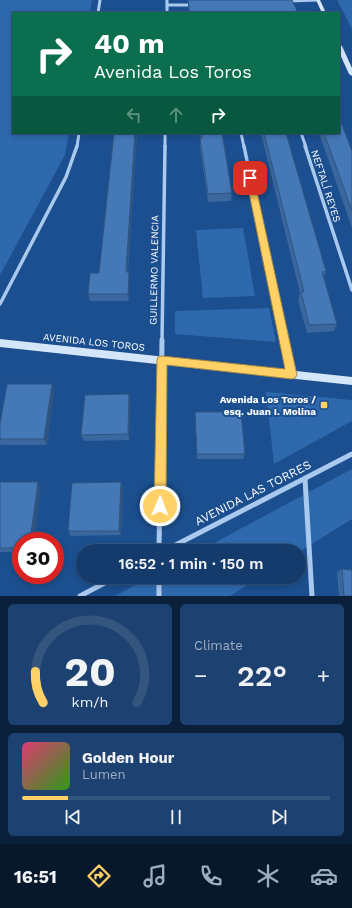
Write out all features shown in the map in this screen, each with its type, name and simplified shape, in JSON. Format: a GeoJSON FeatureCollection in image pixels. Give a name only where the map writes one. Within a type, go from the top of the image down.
{"type":"FeatureCollection","features":[{"type":"Feature","properties":{"kind":"main road"},"geometry":{"type":"LineString","coordinates":[[318,0],[324,12]]}},
{"type":"Feature","properties":{"kind":"main road"},"geometry":{"type":"LineString","coordinates":[[340,48],[352,74]]}},
{"type":"Feature","properties":{"kind":"main road","name":"AVENIDA LOS TOROS"},"geometry":{"type":"LineString","coordinates":[[0,343],[352,381]]}},
{"type":"Feature","properties":{"kind":"street"},"geometry":{"type":"LineString","coordinates":[[98,12],[100,0]]}},
{"type":"Feature","properties":{"kind":"street"},"geometry":{"type":"LineString","coordinates":[[167,0],[167,12]]}},
{"type":"Feature","properties":{"kind":"street"},"geometry":{"type":"LineString","coordinates":[[286,1],[318,0]]}},
{"type":"Feature","properties":{"kind":"street"},"geometry":{"type":"LineString","coordinates":[[167,5],[199,4]]}},
{"type":"Feature","properties":{"kind":"street"},"geometry":{"type":"LineString","coordinates":[[0,304],[66,177],[72,162],[79,134]]}},
{"type":"Feature","properties":{"kind":"street","name":"GUILLERMO VALENCIA"},"geometry":{"type":"LineString","coordinates":[[160,544],[165,134]]}},
{"type":"Feature","properties":{"kind":"street"},"geometry":{"type":"LineString","coordinates":[[241,134],[292,375]]}},
{"type":"Feature","properties":{"kind":"street","name":"NEFTALÍ REYES"},"geometry":{"type":"LineString","coordinates":[[301,134],[352,290]]}},
{"type":"Feature","properties":{"kind":"street","name":"AVENIDA LAS TORRES"},"geometry":{"type":"LineString","coordinates":[[178,544],[352,454]]}},
{"type":"Feature","properties":{"kind":"street"},"geometry":{"type":"LineString","coordinates":[[305,479],[312,596]]}},
{"type":"Feature","properties":{"kind":"street"},"geometry":{"type":"LineString","coordinates":[[80,596],[103,584]]}},
{"type":"Feature","properties":{"kind":"street"},"geometry":{"type":"LineString","coordinates":[[159,584],[159,596]]}},
{"type":"Feature","properties":{"kind":"shaded area"},"geometry":{"type":"Polygon","coordinates":[[[0,0],[92,0],[90,12],[12,12],[12,134],[69,134],[65,155],[0,275],[0,0]]]}},
{"type":"Feature","properties":{"kind":"shaded area"},"geometry":{"type":"Polygon","coordinates":[[[337,0],[352,0],[352,29],[337,0]]]}},
{"type":"Feature","properties":{"kind":"shaded area"},"geometry":{"type":"Polygon","coordinates":[[[243,228],[255,296],[203,298],[196,230],[243,228]]]}},
{"type":"Feature","properties":{"kind":"shaded area"},"geometry":{"type":"Polygon","coordinates":[[[269,308],[276,342],[175,334],[175,311],[269,308]]]}},
{"type":"Feature","properties":{"kind":"shaded area"},"geometry":{"type":"Polygon","coordinates":[[[266,392],[352,400],[352,421],[274,464],[266,392]]]}},
{"type":"Feature","properties":{"kind":"shaded area"},"geometry":{"type":"Polygon","coordinates":[[[352,469],[352,519],[306,548],[306,544],[212,544],[352,469]]]}},
{"type":"Feature","properties":{"kind":"shaded area"},"geometry":{"type":"Polygon","coordinates":[[[137,584],[249,584],[230,596],[115,596],[137,584]]]}},
{"type":"Feature","properties":{"kind":"building"},"geometry":{"type":"Polygon","coordinates":[[[188,0],[292,0],[298,12],[190,12],[188,0]]]}},
{"type":"Feature","properties":{"kind":"building"},"geometry":{"type":"Polygon","coordinates":[[[340,120],[352,151],[352,211],[324,134],[340,134],[340,120]]]}},
{"type":"Feature","properties":{"kind":"building"},"geometry":{"type":"Polygon","coordinates":[[[114,134],[135,134],[126,272],[129,272],[128,294],[88,294],[90,273],[99,273],[114,134]]]}},
{"type":"Feature","properties":{"kind":"building"},"geometry":{"type":"Polygon","coordinates":[[[201,134],[222,134],[232,193],[208,194],[200,138],[202,138],[201,134]]]}},
{"type":"Feature","properties":{"kind":"building"},"geometry":{"type":"Polygon","coordinates":[[[264,134],[286,134],[326,271],[322,272],[337,324],[309,325],[301,292],[304,292],[264,134]]]}},
{"type":"Feature","properties":{"kind":"building"},"geometry":{"type":"Polygon","coordinates":[[[7,384],[52,384],[44,439],[0,439],[0,424],[7,384]]]}},
{"type":"Feature","properties":{"kind":"building"},"geometry":{"type":"Polygon","coordinates":[[[129,394],[128,434],[81,435],[85,395],[129,394]]]}},
{"type":"Feature","properties":{"kind":"building"},"geometry":{"type":"Polygon","coordinates":[[[195,412],[241,412],[245,454],[197,454],[195,412]]]}},
{"type":"Feature","properties":{"kind":"building"},"geometry":{"type":"Polygon","coordinates":[[[0,482],[38,482],[31,532],[12,532],[12,548],[0,548],[0,482]]]}},
{"type":"Feature","properties":{"kind":"building"},"geometry":{"type":"Polygon","coordinates":[[[121,482],[119,531],[68,531],[72,483],[121,482]]]}},
{"type":"Feature","properties":{"kind":"building"},"geometry":{"type":"Polygon","coordinates":[[[342,569],[352,570],[352,596],[344,596],[342,569]]]}},
{"type":"Feature","properties":{"kind":"place","name":"Avenida Los Toros / esq. Juan I. Molina"},"geometry":{"type":"Point","coordinates":[324,405]}},
{"type":"Feature","properties":{"kind":"route"},"geometry":{"type":"LineString","coordinates":[[160,506],[162,360],[292,375],[250,178]]}}]}
